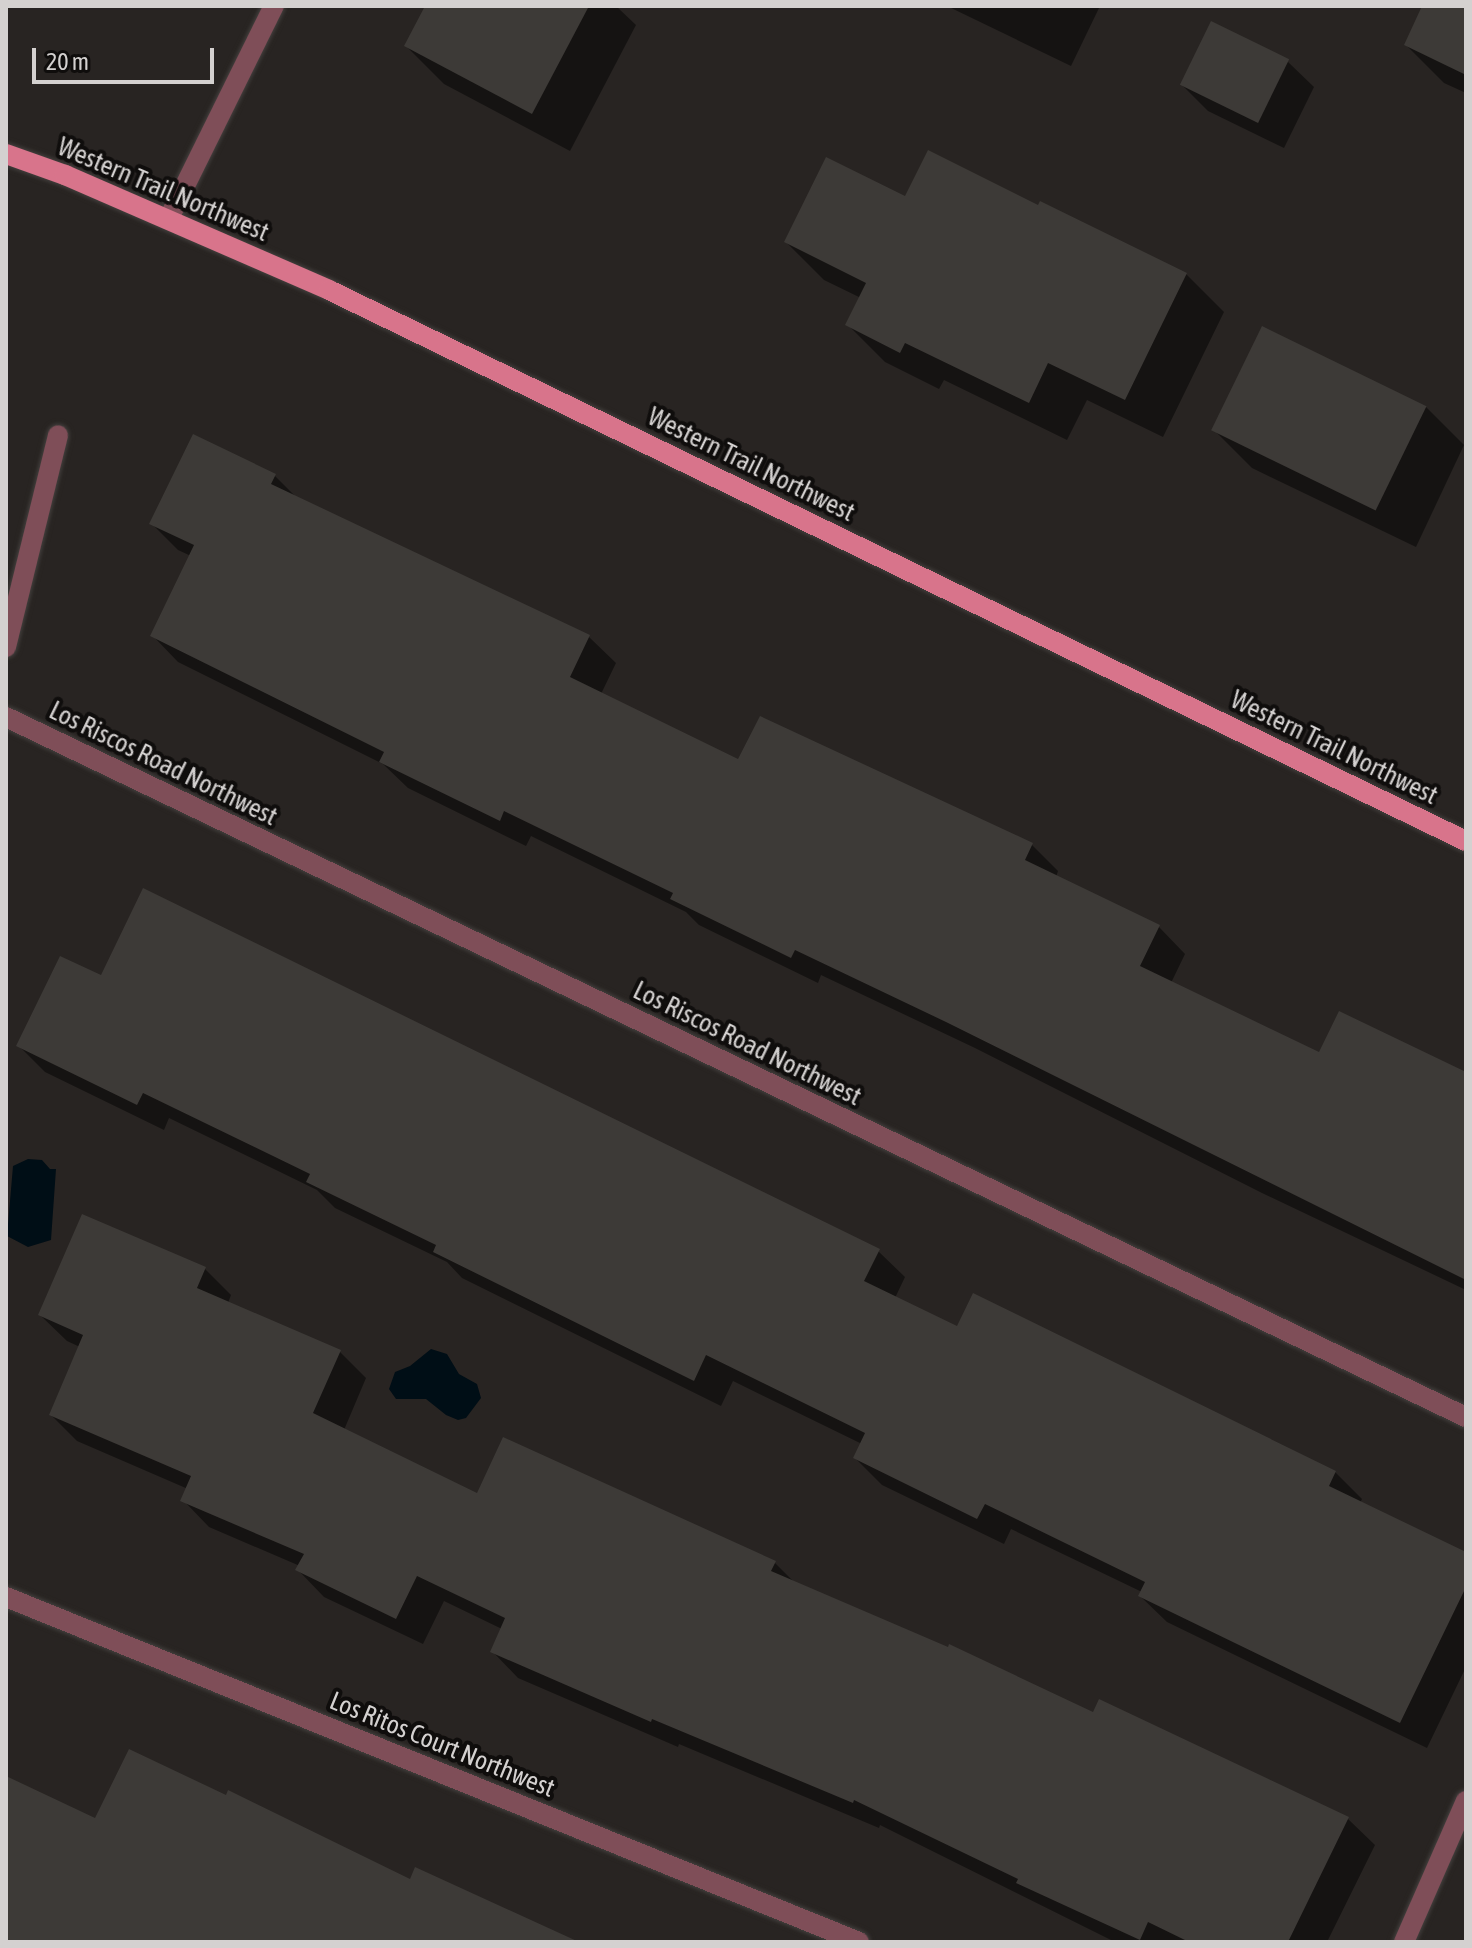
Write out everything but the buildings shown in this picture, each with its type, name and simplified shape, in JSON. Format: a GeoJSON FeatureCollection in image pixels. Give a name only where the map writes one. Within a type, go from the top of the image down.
{"type":"FeatureCollection","features":[{"type":"Feature","properties":{"kind":"main road","name":"Western Trail Northwest"},"geometry":{"type":"LineString","coordinates":[[6,154],[169,218],[329,290],[1466,841]]}},
{"type":"Feature","properties":{"kind":"street"},"geometry":{"type":"LineString","coordinates":[[169,218],[274,6]]}},
{"type":"Feature","properties":{"kind":"street"},"geometry":{"type":"LineString","coordinates":[[6,647],[58,435]]}},
{"type":"Feature","properties":{"kind":"street","name":"Los Riscos Road Northwest"},"geometry":{"type":"LineString","coordinates":[[6,717],[1466,1417]]}},
{"type":"Feature","properties":{"kind":"street","name":"Los Ritos Court Northwest"},"geometry":{"type":"LineString","coordinates":[[6,1597],[859,1942]]}},
{"type":"Feature","properties":{"kind":"street"},"geometry":{"type":"LineString","coordinates":[[1404,1942],[1466,1801]]}},
{"type":"Feature","properties":{"kind":"shaded area"},"geometry":{"type":"Polygon","coordinates":[[[28,1159],[42,1160],[50,1169],[56,1169],[51,1240],[28,1247],[7,1236],[13,1166],[28,1159]]]}},
{"type":"Feature","properties":{"kind":"shaded area"},"geometry":{"type":"Polygon","coordinates":[[[431,1349],[447,1354],[459,1374],[477,1384],[481,1398],[466,1418],[458,1420],[446,1415],[426,1399],[396,1399],[389,1389],[395,1372],[410,1366],[431,1349]]]}}]}
